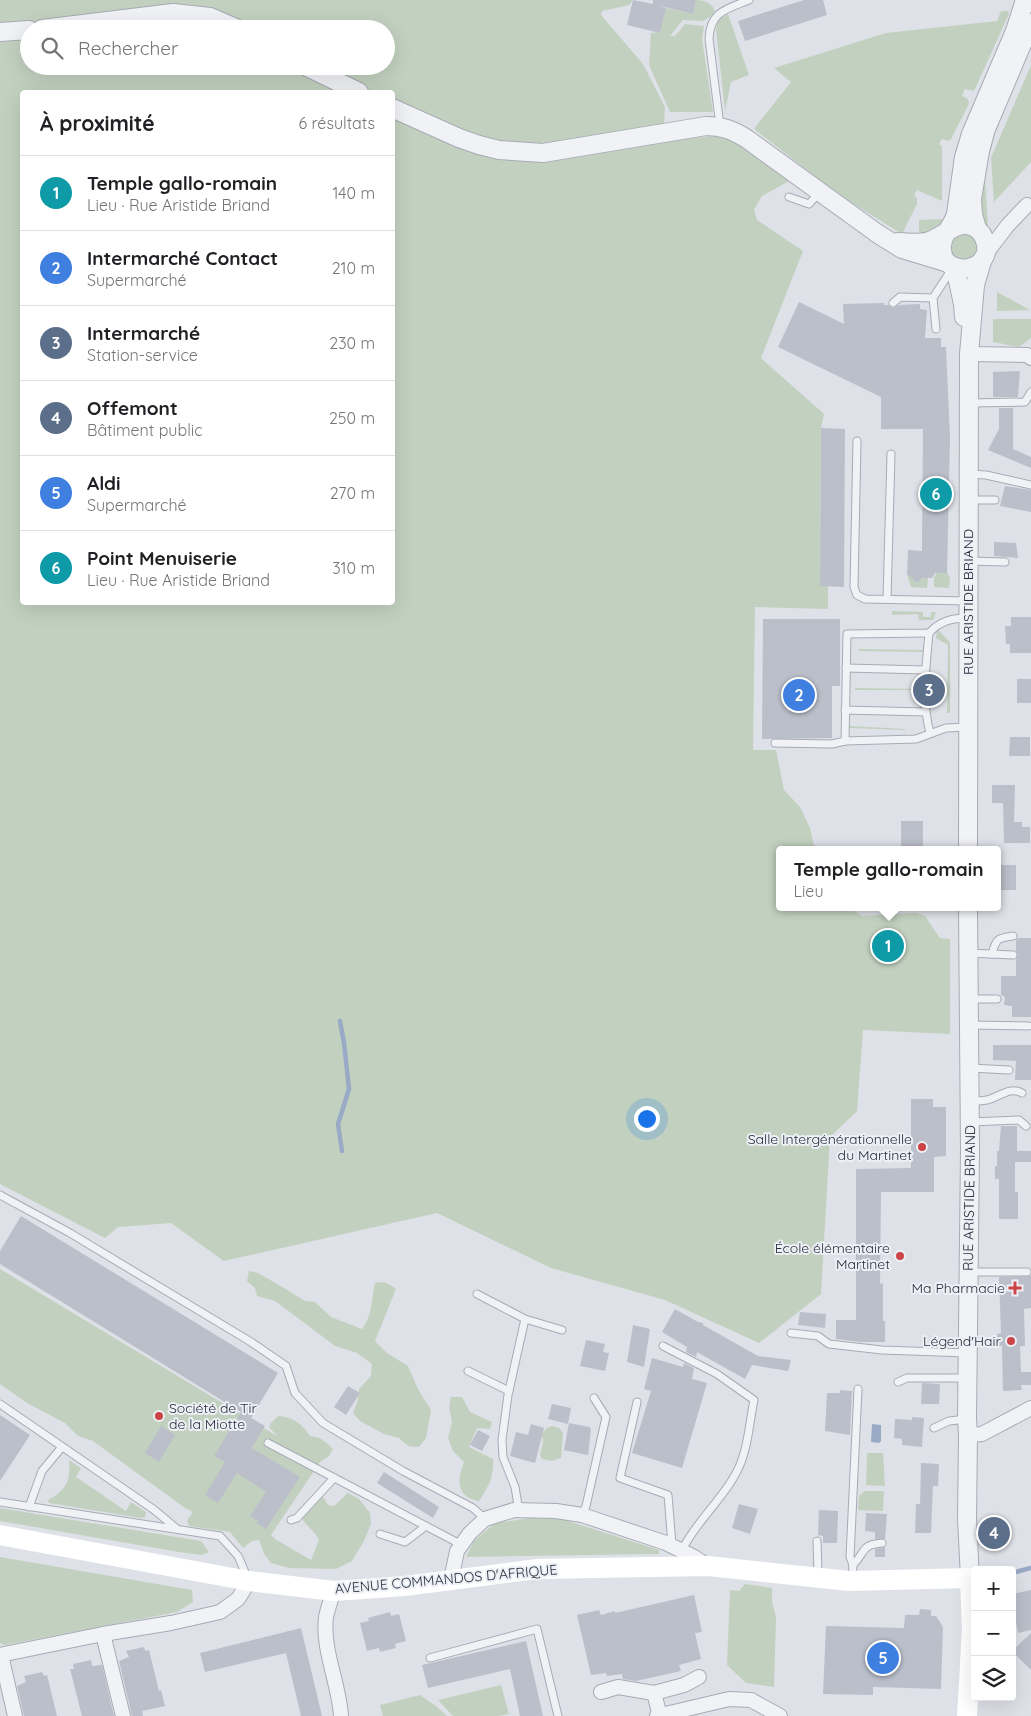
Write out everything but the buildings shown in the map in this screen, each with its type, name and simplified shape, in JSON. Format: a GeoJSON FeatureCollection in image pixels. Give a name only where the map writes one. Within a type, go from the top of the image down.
{"type":"FeatureCollection","features":[{"type":"Feature","properties":{"kind":"main road","name":"AVENUE COMMANDOS D'AFRIQUE"},"geometry":{"type":"LineString","coordinates":[[0,1535],[249,1581],[334,1591],[405,1586],[537,1569],[708,1566],[818,1578],[852,1573],[970,1578]]}},
{"type":"Feature","properties":{"kind":"main road"},"geometry":{"type":"LineString","coordinates":[[967,1716],[972,1630],[970,1578]]}},
{"type":"Feature","properties":{"kind":"street"},"geometry":{"type":"LineString","coordinates":[[951,265],[944,257],[942,242],[954,223],[962,170],[971,134],[1025,0]]}},
{"type":"Feature","properties":{"kind":"street"},"geometry":{"type":"LineString","coordinates":[[116,20],[173,13],[215,20]]}},
{"type":"Feature","properties":{"kind":"street"},"geometry":{"type":"LineString","coordinates":[[983,258],[985,240],[979,231],[973,214],[972,199],[980,151],[986,129],[1031,23]]}},
{"type":"Feature","properties":{"kind":"street"},"geometry":{"type":"LineString","coordinates":[[0,32],[20,31]]}},
{"type":"Feature","properties":{"kind":"street"},"geometry":{"type":"LineString","coordinates":[[324,75],[355,90]]}},
{"type":"Feature","properties":{"kind":"street"},"geometry":{"type":"LineString","coordinates":[[395,109],[479,145],[500,150],[543,153],[706,126],[720,126],[734,131],[747,139],[878,234],[902,249],[969,269],[976,266],[1008,225],[1029,204]]}},
{"type":"Feature","properties":{"kind":"street"},"geometry":{"type":"LineString","coordinates":[[891,242],[918,243],[930,240],[956,226],[963,225],[979,231],[990,232],[1029,204]]}},
{"type":"Feature","properties":{"kind":"street","name":"RUE ARISTIDE BRIAND"},"geometry":{"type":"LineString","coordinates":[[968,354],[975,285],[983,258]]}},
{"type":"Feature","properties":{"kind":"street","name":"RUE ARISTIDE BRIAND"},"geometry":{"type":"LineString","coordinates":[[951,265],[963,304],[968,354],[968,846]]}},
{"type":"Feature","properties":{"kind":"street"},"geometry":{"type":"LineString","coordinates":[[968,354],[1030,354]]}},
{"type":"Feature","properties":{"kind":"street","name":"RUE ARISTIDE BRIAND"},"geometry":{"type":"LineString","coordinates":[[968,911],[970,1122],[967,1519],[970,1578]]}},
{"type":"Feature","properties":{"kind":"street"},"geometry":{"type":"LineString","coordinates":[[968,1427],[982,1434],[1031,1408]]}},
{"type":"Feature","properties":{"kind":"street"},"geometry":{"type":"LineString","coordinates":[[452,1580],[457,1551],[470,1533],[485,1519],[519,1510],[556,1511],[582,1515],[677,1548],[708,1566]]}},
{"type":"Feature","properties":{"kind":"street"},"geometry":{"type":"LineString","coordinates":[[15,1716],[0,1655],[220,1612],[238,1599],[249,1581]]}},
{"type":"Feature","properties":{"kind":"street"},"geometry":{"type":"LineString","coordinates":[[334,1591],[326,1617],[327,1642],[340,1701],[341,1716]]}},
{"type":"Feature","properties":{"kind":"street"},"geometry":{"type":"LineString","coordinates":[[103,1634],[123,1716]]}},
{"type":"Feature","properties":{"kind":"street"},"geometry":{"type":"LineString","coordinates":[[601,1692],[618,1687],[654,1693],[684,1685],[699,1677]]}},
{"type":"Feature","properties":{"kind":"street"},"geometry":{"type":"LineString","coordinates":[[654,1693],[659,1716],[728,1699],[750,1700],[780,1716]]}},
{"type":"Feature","properties":{"kind":"lane"},"geometry":{"type":"LineString","coordinates":[[720,126],[710,28],[719,13],[749,0]]}},
{"type":"Feature","properties":{"kind":"lane"},"geometry":{"type":"LineString","coordinates":[[789,198],[809,204],[820,192]]}},
{"type":"Feature","properties":{"kind":"lane"},"geometry":{"type":"LineString","coordinates":[[936,329],[933,298],[948,275],[951,265]]}},
{"type":"Feature","properties":{"kind":"lane"},"geometry":{"type":"LineString","coordinates":[[893,304],[900,297],[933,298]]}},
{"type":"Feature","properties":{"kind":"lane"},"geometry":{"type":"LineString","coordinates":[[968,403],[1024,402],[1031,392]]}},
{"type":"Feature","properties":{"kind":"lane"},"geometry":{"type":"LineString","coordinates":[[857,441],[854,588],[857,596],[865,599],[887,599],[968,609]]}},
{"type":"Feature","properties":{"kind":"lane"},"geometry":{"type":"LineString","coordinates":[[887,599],[891,454]]}},
{"type":"Feature","properties":{"kind":"lane"},"geometry":{"type":"LineString","coordinates":[[968,474],[986,475],[1031,485]]}},
{"type":"Feature","properties":{"kind":"lane"},"geometry":{"type":"LineString","coordinates":[[968,500],[995,500]]}},
{"type":"Feature","properties":{"kind":"lane"},"geometry":{"type":"LineString","coordinates":[[968,561],[1005,562]]}},
{"type":"Feature","properties":{"kind":"lane"},"geometry":{"type":"LineString","coordinates":[[930,733],[925,712],[925,670],[929,633],[937,624],[958,618],[968,609]]}},
{"type":"Feature","properties":{"kind":"lane"},"geometry":{"type":"LineString","coordinates":[[845,741],[847,634],[929,633]]}},
{"type":"Feature","properties":{"kind":"lane"},"geometry":{"type":"LineString","coordinates":[[846,668],[925,670]]}},
{"type":"Feature","properties":{"kind":"lane"},"geometry":{"type":"LineString","coordinates":[[845,710],[925,712]]}},
{"type":"Feature","properties":{"kind":"lane"},"geometry":{"type":"LineString","coordinates":[[775,743],[832,744],[845,741],[916,739],[946,728],[968,727]]}},
{"type":"Feature","properties":{"kind":"lane"},"geometry":{"type":"LineString","coordinates":[[992,954],[995,942],[1001,937],[1013,936]]}},
{"type":"Feature","properties":{"kind":"lane"},"geometry":{"type":"LineString","coordinates":[[968,954],[1013,955]]}},
{"type":"Feature","properties":{"kind":"lane"},"geometry":{"type":"LineString","coordinates":[[969,999],[997,1000]]}},
{"type":"Feature","properties":{"kind":"lane"},"geometry":{"type":"LineString","coordinates":[[969,1025],[1029,1026]]}},
{"type":"Feature","properties":{"kind":"lane"},"geometry":{"type":"LineString","coordinates":[[969,1068],[1008,1070]]}},
{"type":"Feature","properties":{"kind":"lane"},"geometry":{"type":"LineString","coordinates":[[970,1102],[987,1100],[1007,1092],[1018,1091],[1022,1093]]}},
{"type":"Feature","properties":{"kind":"lane"},"geometry":{"type":"LineString","coordinates":[[970,1122],[1019,1120],[1026,1126]]}},
{"type":"Feature","properties":{"kind":"lane"},"geometry":{"type":"LineString","coordinates":[[0,1195],[70,1234],[251,1342],[286,1366],[295,1393],[323,1423],[403,1471],[473,1508],[485,1519]]}},
{"type":"Feature","properties":{"kind":"lane"},"geometry":{"type":"LineString","coordinates":[[968,1272],[1027,1272]]}},
{"type":"Feature","properties":{"kind":"lane"},"geometry":{"type":"LineString","coordinates":[[477,1294],[525,1319],[562,1330]]}},
{"type":"Feature","properties":{"kind":"lane"},"geometry":{"type":"LineString","coordinates":[[519,1510],[515,1487],[504,1457],[502,1440],[509,1391],[525,1319]]}},
{"type":"Feature","properties":{"kind":"lane"},"geometry":{"type":"LineString","coordinates":[[791,1333],[818,1336],[830,1344],[882,1350],[967,1353]]}},
{"type":"Feature","properties":{"kind":"lane"},"geometry":{"type":"LineString","coordinates":[[663,1346],[717,1374],[754,1400],[742,1461],[735,1476],[677,1548]]}},
{"type":"Feature","properties":{"kind":"lane"},"geometry":{"type":"LineString","coordinates":[[468,1371],[509,1391]]}},
{"type":"Feature","properties":{"kind":"lane"},"geometry":{"type":"LineString","coordinates":[[898,1382],[907,1378],[968,1378]]}},
{"type":"Feature","properties":{"kind":"lane"},"geometry":{"type":"LineString","coordinates":[[852,1573],[850,1557],[858,1389]]}},
{"type":"Feature","properties":{"kind":"lane"},"geometry":{"type":"LineString","coordinates":[[582,1515],[586,1506],[606,1418],[594,1398]]}},
{"type":"Feature","properties":{"kind":"lane"},"geometry":{"type":"LineString","coordinates":[[637,1402],[620,1478],[668,1495],[677,1548]]}},
{"type":"Feature","properties":{"kind":"lane"},"geometry":{"type":"LineString","coordinates":[[0,1404],[153,1508],[177,1528]]}},
{"type":"Feature","properties":{"kind":"lane"},"geometry":{"type":"LineString","coordinates":[[934,1428],[949,1421],[968,1427]]}},
{"type":"Feature","properties":{"kind":"lane"},"geometry":{"type":"LineString","coordinates":[[268,1443],[462,1545]]}},
{"type":"Feature","properties":{"kind":"lane"},"geometry":{"type":"LineString","coordinates":[[29,1507],[42,1471],[62,1447]]}},
{"type":"Feature","properties":{"kind":"lane"},"geometry":{"type":"LineString","coordinates":[[291,1520],[297,1518],[334,1478]]}},
{"type":"Feature","properties":{"kind":"lane"},"geometry":{"type":"LineString","coordinates":[[0,1502],[220,1536],[238,1556],[249,1581]]}},
{"type":"Feature","properties":{"kind":"lane"},"geometry":{"type":"LineString","coordinates":[[380,1534],[405,1542],[426,1526]]}},
{"type":"Feature","properties":{"kind":"lane"},"geometry":{"type":"LineString","coordinates":[[817,1541],[818,1578]]}},
{"type":"Feature","properties":{"kind":"lane"},"geometry":{"type":"LineString","coordinates":[[852,1573],[864,1548],[870,1544],[882,1542]]}},
{"type":"Feature","properties":{"kind":"lane"},"geometry":{"type":"LineString","coordinates":[[430,1658],[536,1629],[558,1716]]}},
{"type":"Feature","properties":{"kind":"green space"},"geometry":{"type":"Polygon","coordinates":[[[0,0],[633,0],[629,5],[602,11],[601,15],[643,64],[665,107],[664,124],[642,131],[482,155],[552,156],[638,143],[726,135],[791,180],[762,196],[754,210],[757,220],[803,251],[761,358],[824,414],[821,428],[820,586],[828,586],[828,609],[755,607],[753,750],[776,750],[784,790],[800,807],[810,828],[814,846],[776,846],[776,911],[854,911],[862,916],[916,913],[925,916],[940,938],[950,939],[950,1034],[863,1030],[857,1111],[830,1137],[821,1294],[759,1343],[665,1300],[551,1268],[437,1213],[224,1261],[171,1223],[118,1227],[105,1238],[0,1184],[0,0]]]}},
{"type":"Feature","properties":{"kind":"green space"},"geometry":{"type":"Polygon","coordinates":[[[696,0],[709,3],[715,14],[703,21],[683,20],[670,36],[675,36],[685,24],[704,26],[702,39],[713,112],[670,112],[649,65],[651,33],[660,32],[666,8],[693,14],[696,0]]]}},
{"type":"Feature","properties":{"kind":"green space"},"geometry":{"type":"Polygon","coordinates":[[[1001,11],[1008,11],[1009,14],[975,89],[973,91],[965,89],[962,96],[967,98],[968,106],[951,139],[948,141],[942,139],[939,144],[942,146],[942,201],[917,190],[914,196],[917,198],[917,204],[902,234],[842,197],[754,129],[791,82],[774,68],[886,33],[997,21],[1001,11]]]}},
{"type":"Feature","properties":{"kind":"green space"},"geometry":{"type":"Polygon","coordinates":[[[728,14],[749,75],[731,82],[725,111],[716,28],[719,18],[728,14]]]}},
{"type":"Feature","properties":{"kind":"green space"},"geometry":{"type":"Polygon","coordinates":[[[1031,65],[1031,162],[994,202],[991,158],[1031,65]]]}},
{"type":"Feature","properties":{"kind":"green space"},"geometry":{"type":"Polygon","coordinates":[[[980,178],[985,179],[988,225],[986,226],[980,219],[980,178]]]}},
{"type":"Feature","properties":{"kind":"green space"},"geometry":{"type":"Polygon","coordinates":[[[942,219],[943,227],[919,238],[919,220],[942,219]]]}},
{"type":"Feature","properties":{"kind":"green space"},"geometry":{"type":"Polygon","coordinates":[[[964,234],[973,238],[977,247],[973,256],[964,260],[955,256],[951,247],[955,238],[964,234]]]}},
{"type":"Feature","properties":{"kind":"green space"},"geometry":{"type":"Polygon","coordinates":[[[997,292],[1030,310],[997,311],[997,292]]]}},
{"type":"Feature","properties":{"kind":"green space"},"geometry":{"type":"Polygon","coordinates":[[[993,319],[1031,319],[1031,338],[1019,347],[993,342],[993,319]]]}},
{"type":"Feature","properties":{"kind":"green space"},"geometry":{"type":"Polygon","coordinates":[[[937,573],[947,573],[950,578],[949,588],[934,587],[934,577],[937,573]]]}},
{"type":"Feature","properties":{"kind":"green space"},"geometry":{"type":"Polygon","coordinates":[[[907,574],[926,574],[928,578],[927,588],[911,587],[907,574]]]}},
{"type":"Feature","properties":{"kind":"green space"},"geometry":{"type":"Polygon","coordinates":[[[892,611],[923,612],[923,617],[931,617],[931,612],[936,612],[933,620],[919,620],[918,614],[892,615],[892,611]]]}},
{"type":"Feature","properties":{"kind":"green space"},"geometry":{"type":"Polygon","coordinates":[[[937,629],[950,642],[950,713],[947,713],[948,645],[936,638],[937,629]]]}},
{"type":"Feature","properties":{"kind":"green space"},"geometry":{"type":"Polygon","coordinates":[[[859,649],[923,650],[923,652],[859,651],[859,649]]]}},
{"type":"Feature","properties":{"kind":"green space"},"geometry":{"type":"Polygon","coordinates":[[[855,688],[920,689],[922,690],[855,690],[855,688]]]}},
{"type":"Feature","properties":{"kind":"green space"},"geometry":{"type":"Polygon","coordinates":[[[849,726],[905,729],[905,730],[849,728],[849,726]]]}},
{"type":"Feature","properties":{"kind":"green space","name":"Société de Tir de la Miotte"},"geometry":{"type":"Polygon","coordinates":[[[0,1269],[277,1436],[269,1427],[278,1416],[296,1421],[310,1436],[320,1438],[328,1444],[333,1449],[329,1456],[320,1462],[271,1535],[311,1560],[319,1540],[303,1521],[300,1512],[312,1499],[323,1497],[328,1505],[334,1506],[348,1493],[359,1499],[370,1513],[371,1524],[364,1541],[352,1561],[336,1569],[289,1568],[271,1563],[264,1554],[259,1540],[252,1541],[243,1548],[230,1532],[189,1526],[187,1521],[193,1512],[93,1441],[78,1436],[65,1423],[27,1403],[0,1384],[0,1269]]]}},
{"type":"Feature","properties":{"kind":"green space"},"geometry":{"type":"Polygon","coordinates":[[[249,1271],[258,1273],[305,1301],[315,1302],[331,1317],[362,1329],[370,1313],[375,1283],[386,1283],[396,1289],[375,1341],[387,1353],[408,1366],[418,1389],[431,1410],[426,1438],[419,1447],[408,1446],[399,1438],[384,1434],[360,1421],[353,1413],[358,1400],[359,1389],[371,1376],[372,1364],[357,1353],[335,1346],[275,1301],[257,1296],[255,1288],[247,1281],[249,1271]]]}},
{"type":"Feature","properties":{"kind":"green space"},"geometry":{"type":"Polygon","coordinates":[[[451,1397],[462,1397],[470,1412],[492,1422],[490,1429],[477,1428],[469,1447],[493,1459],[493,1471],[490,1481],[479,1501],[466,1496],[460,1487],[460,1475],[464,1462],[453,1451],[448,1438],[452,1422],[449,1408],[451,1397]]]}},
{"type":"Feature","properties":{"kind":"green space"},"geometry":{"type":"Polygon","coordinates":[[[552,1426],[559,1428],[563,1433],[561,1458],[552,1461],[542,1459],[540,1455],[543,1443],[542,1434],[547,1428],[552,1426]]]}},
{"type":"Feature","properties":{"kind":"green space"},"geometry":{"type":"Polygon","coordinates":[[[867,1453],[883,1453],[885,1486],[866,1485],[867,1453]]]}},
{"type":"Feature","properties":{"kind":"green space"},"geometry":{"type":"Polygon","coordinates":[[[69,1460],[81,1468],[76,1477],[126,1511],[131,1502],[146,1512],[145,1517],[141,1518],[49,1503],[48,1500],[59,1493],[66,1484],[69,1473],[69,1460]]]}},
{"type":"Feature","properties":{"kind":"green space"},"geometry":{"type":"Polygon","coordinates":[[[865,1491],[884,1491],[883,1511],[858,1510],[859,1496],[865,1491]]]}},
{"type":"Feature","properties":{"kind":"green space"},"geometry":{"type":"Polygon","coordinates":[[[0,1508],[201,1541],[209,1552],[202,1555],[179,1552],[0,1521],[0,1508]]]}},
{"type":"Feature","properties":{"kind":"green space"},"geometry":{"type":"Polygon","coordinates":[[[531,1518],[562,1519],[659,1550],[659,1554],[466,1557],[474,1541],[495,1523],[531,1518]]]}},
{"type":"Feature","properties":{"kind":"green space"},"geometry":{"type":"Polygon","coordinates":[[[0,1557],[192,1590],[193,1602],[177,1612],[5,1645],[0,1643],[0,1557]]]}},
{"type":"Feature","properties":{"kind":"green space"},"geometry":{"type":"Polygon","coordinates":[[[745,1584],[772,1588],[772,1602],[776,1617],[774,1687],[746,1683],[727,1665],[730,1590],[739,1591],[745,1584]]]}},
{"type":"Feature","properties":{"kind":"green space"},"geometry":{"type":"Polygon","coordinates":[[[501,1685],[509,1714],[499,1716],[453,1716],[438,1700],[501,1685]]]}},
{"type":"Feature","properties":{"kind":"green space"},"geometry":{"type":"Polygon","coordinates":[[[420,1695],[447,1716],[383,1716],[380,1705],[420,1695]]]}},
{"type":"Feature","properties":{"kind":"water"},"geometry":{"type":"Polygon","coordinates":[[[872,1424],[881,1425],[881,1441],[879,1443],[871,1442],[872,1424]]]}},
{"type":"Feature","properties":{"kind":"waterway"},"geometry":{"type":"LineString","coordinates":[[340,1021],[349,1089],[338,1124],[342,1151]]}},
{"type":"Feature","properties":{"kind":"waterway"},"geometry":{"type":"LineString","coordinates":[[1016,1572],[1031,1568]]}},
{"type":"Feature","properties":{"kind":"place","name":"Point Menuiserie"},"geometry":{"type":"Point","coordinates":[936,494]}},
{"type":"Feature","properties":{"kind":"place","name":"Intermarché"},"geometry":{"type":"Point","coordinates":[929,690]}},
{"type":"Feature","properties":{"kind":"place","name":"Intermarché Contact"},"geometry":{"type":"Point","coordinates":[799,695]}},
{"type":"Feature","properties":{"kind":"place","name":"Temple gallo-romain"},"geometry":{"type":"Point","coordinates":[888,946]}},
{"type":"Feature","properties":{"kind":"place","name":"Salle Intergénérationnelle du Martinet"},"geometry":{"type":"Point","coordinates":[922,1147]}},
{"type":"Feature","properties":{"kind":"place","name":"École élémentaire Martinet"},"geometry":{"type":"Point","coordinates":[900,1256]}},
{"type":"Feature","properties":{"kind":"place","name":"Ma Pharmacie"},"geometry":{"type":"Point","coordinates":[1015,1288]}},
{"type":"Feature","properties":{"kind":"place","name":"Légend'Hair"},"geometry":{"type":"Point","coordinates":[1011,1341]}},
{"type":"Feature","properties":{"kind":"place","name":"Société de Tir de la Miotte"},"geometry":{"type":"Point","coordinates":[159,1416]}},
{"type":"Feature","properties":{"kind":"place","name":"Offemont"},"geometry":{"type":"Point","coordinates":[994,1533]}},
{"type":"Feature","properties":{"kind":"place","name":"Aldi"},"geometry":{"type":"Point","coordinates":[883,1658]}}]}
